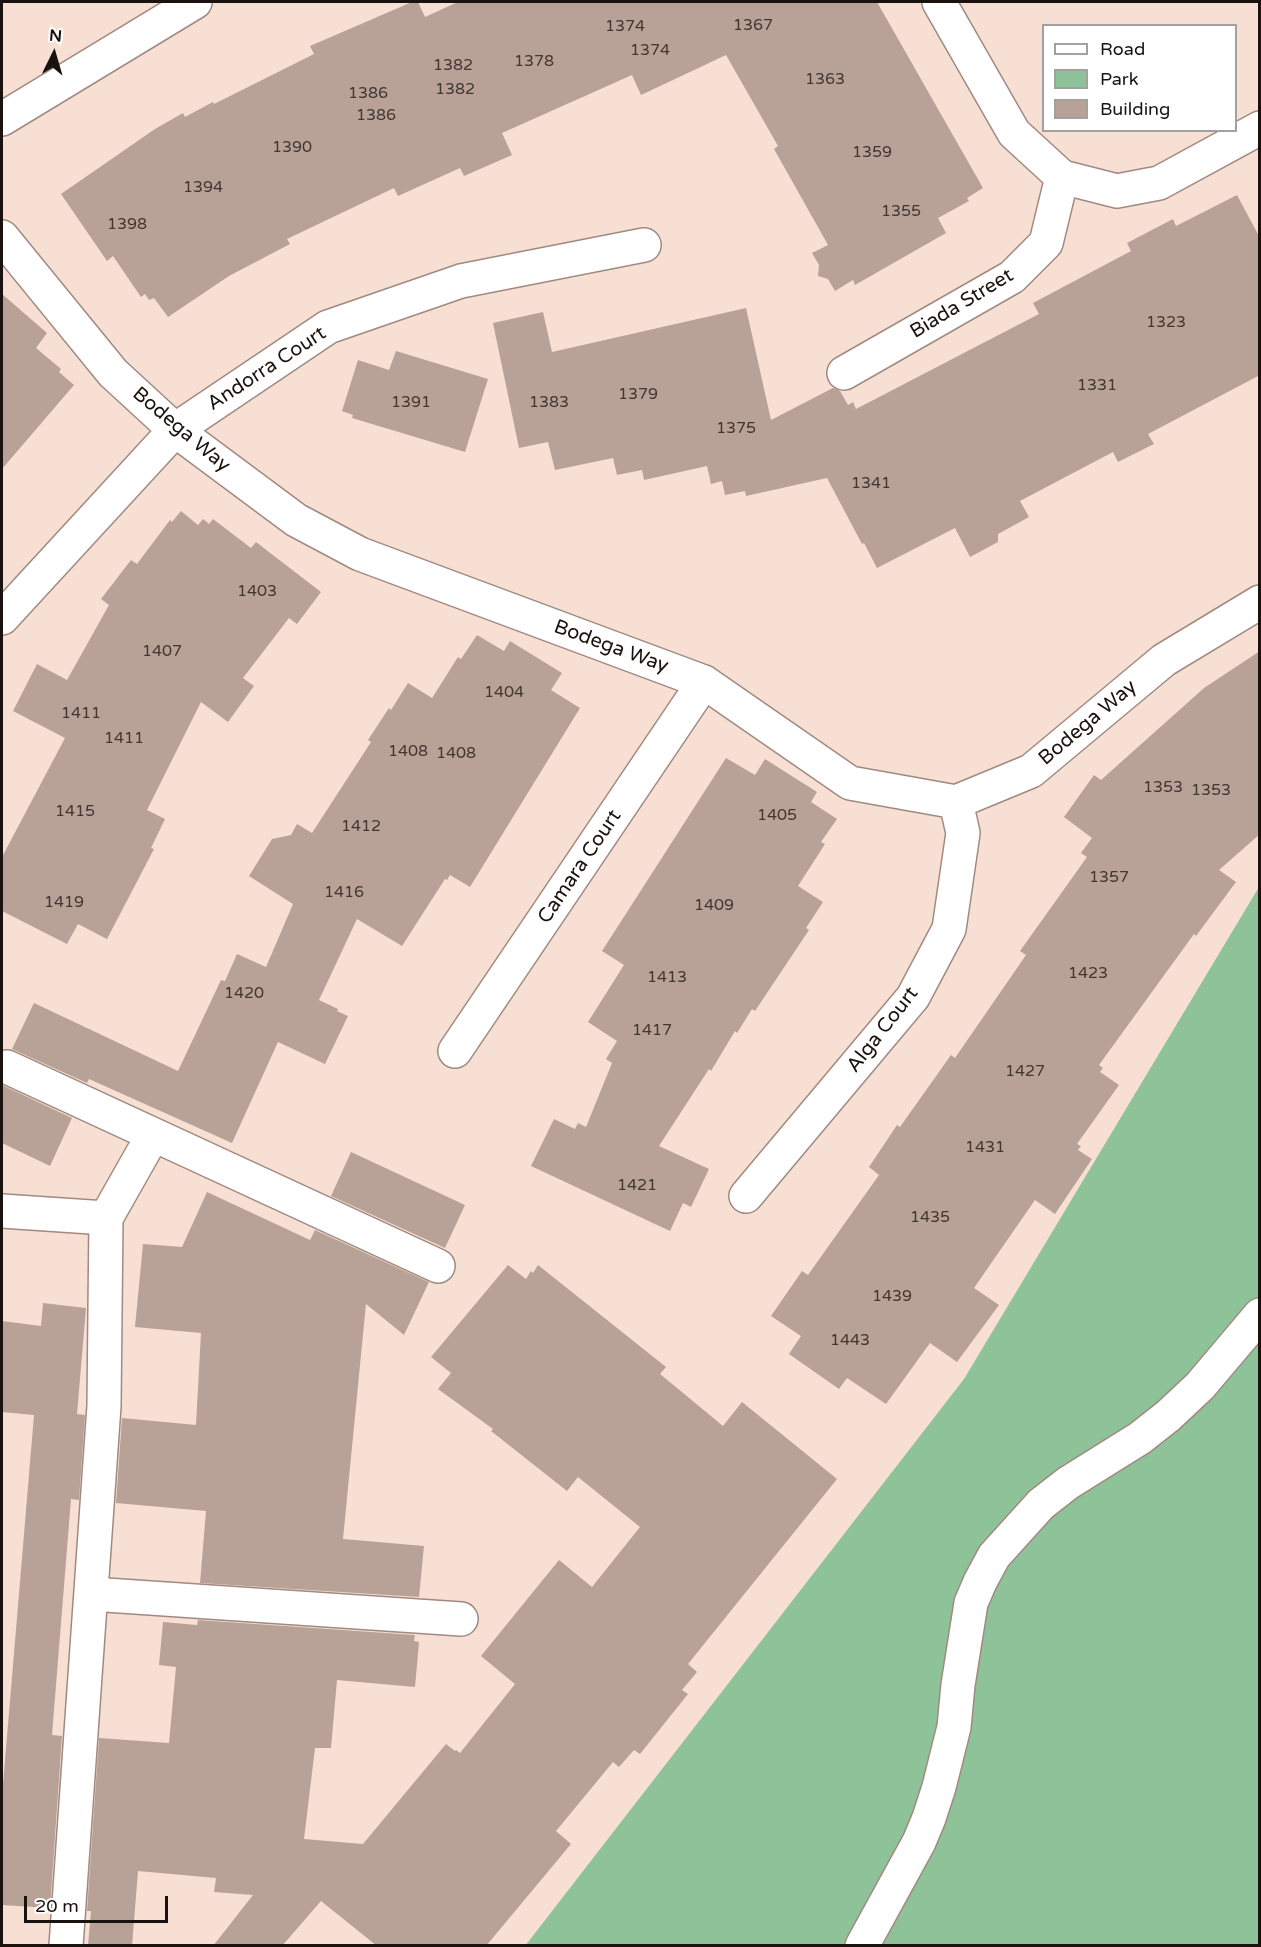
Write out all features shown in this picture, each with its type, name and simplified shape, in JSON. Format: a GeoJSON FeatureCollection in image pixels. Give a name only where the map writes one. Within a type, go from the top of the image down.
{"type":"FeatureCollection","features":[{"type":"Feature","properties":{"kind":"street"},"geometry":{"type":"LineString","coordinates":[[2,119],[195,2]]}},
{"type":"Feature","properties":{"kind":"street"},"geometry":{"type":"LineString","coordinates":[[939,2],[1014,133],[1062,177],[1117,191],[1159,183],[1260,128]]}},
{"type":"Feature","properties":{"kind":"street","name":"Biada Street"},"geometry":{"type":"LineString","coordinates":[[844,373],[1012,277],[1046,243],[1062,177]]}},
{"type":"Feature","properties":{"kind":"street","name":"Bodega Way"},"geometry":{"type":"LineString","coordinates":[[2,237],[113,373],[175,430],[296,520],[360,554],[704,682],[850,783],[956,802],[1031,771],[1164,660],[1260,602]]}},
{"type":"Feature","properties":{"kind":"street","name":"Andorra Court"},"geometry":{"type":"LineString","coordinates":[[2,618],[175,430],[328,327],[461,281],[644,245]]}},
{"type":"Feature","properties":{"kind":"street","name":"Camara Court"},"geometry":{"type":"LineString","coordinates":[[455,1051],[704,682]]}},
{"type":"Feature","properties":{"kind":"street","name":"Alga Court"},"geometry":{"type":"LineString","coordinates":[[746,1196],[913,997],[944,939],[949,929],[963,833],[956,802]]}},
{"type":"Feature","properties":{"kind":"street"},"geometry":{"type":"LineString","coordinates":[[7,1067],[438,1266]]}},
{"type":"Feature","properties":{"kind":"street"},"geometry":{"type":"LineString","coordinates":[[66,1946],[104,1406],[106,1218],[153,1135]]}},
{"type":"Feature","properties":{"kind":"street"},"geometry":{"type":"LineString","coordinates":[[2,1211],[106,1218]]}},
{"type":"Feature","properties":{"kind":"street"},"geometry":{"type":"LineString","coordinates":[[862,1946],[920,1842],[929,1818],[954,1727],[971,1603],[994,1557],[1041,1504],[1068,1483],[1140,1438],[1168,1416],[1200,1386],[1260,1316]]}},
{"type":"Feature","properties":{"kind":"street"},"geometry":{"type":"LineString","coordinates":[[91,1594],[461,1619]]}},
{"type":"Feature","properties":{"kind":"green space"},"geometry":{"type":"Polygon","coordinates":[[[1259,887],[1259,1945],[525,1946],[964,1379],[1259,887]]]}},
{"type":"Feature","properties":{"kind":"building"},"geometry":{"type":"Polygon","coordinates":[[[412,2],[418,2],[425,17],[458,2],[877,2],[983,188],[967,198],[969,201],[938,218],[946,233],[855,285],[853,280],[835,291],[828,279],[818,276],[819,265],[812,253],[828,245],[774,149],[778,146],[726,55],[641,95],[632,75],[502,133],[512,155],[464,176],[460,168],[398,196],[394,188],[287,239],[290,244],[229,276],[168,317],[154,298],[149,300],[145,294],[141,297],[113,256],[107,261],[61,194],[155,129],[183,113],[185,117],[213,102],[214,104],[314,54],[310,46],[412,2]]]}},
{"type":"Feature","properties":{"kind":"building"},"geometry":{"type":"Polygon","coordinates":[[[1237,195],[1260,238],[1260,375],[1148,434],[1154,444],[1118,462],[1113,452],[1020,501],[1029,517],[998,534],[998,542],[970,557],[955,528],[877,568],[827,478],[746,496],[745,491],[725,495],[722,481],[711,484],[707,466],[644,480],[642,470],[617,475],[613,458],[555,470],[548,442],[519,448],[493,323],[543,312],[552,352],[746,308],[771,420],[833,388],[840,391],[848,405],[853,402],[856,409],[1039,314],[1033,303],[1131,251],[1127,243],[1173,219],[1176,226],[1237,195]]]}},
{"type":"Feature","properties":{"kind":"building"},"geometry":{"type":"Polygon","coordinates":[[[2,294],[47,333],[36,348],[61,369],[59,372],[74,385],[2,469],[2,294]]]}},
{"type":"Feature","properties":{"kind":"building"},"geometry":{"type":"Polygon","coordinates":[[[396,351],[488,379],[465,452],[352,418],[353,415],[342,411],[358,360],[389,370],[396,351]]]}},
{"type":"Feature","properties":{"kind":"building"},"geometry":{"type":"Polygon","coordinates":[[[181,511],[198,525],[203,519],[209,524],[213,519],[251,548],[256,542],[321,592],[297,624],[289,618],[243,678],[254,686],[228,722],[201,702],[147,810],[165,819],[151,848],[154,849],[107,939],[78,924],[67,944],[2,911],[2,857],[65,738],[13,711],[37,664],[67,680],[109,605],[101,599],[131,560],[137,564],[170,520],[172,522],[181,511]]]}},
{"type":"Feature","properties":{"kind":"building"},"geometry":{"type":"Polygon","coordinates":[[[477,635],[504,651],[510,641],[562,673],[551,690],[580,708],[470,887],[450,875],[447,880],[445,879],[402,946],[357,919],[319,1000],[348,1016],[325,1064],[278,1042],[232,1143],[89,1079],[87,1083],[12,1049],[34,1003],[178,1071],[221,980],[225,981],[237,954],[266,967],[293,904],[249,876],[272,839],[291,835],[297,824],[312,833],[371,742],[368,740],[408,683],[432,698],[458,657],[461,659],[477,635]]]}},
{"type":"Feature","properties":{"kind":"building"},"geometry":{"type":"Polygon","coordinates":[[[1260,651],[1260,834],[1219,870],[1236,882],[1196,936],[1194,934],[1099,1065],[1103,1068],[1100,1072],[1119,1085],[1077,1144],[1081,1146],[1078,1150],[1092,1159],[1055,1214],[1035,1200],[974,1288],[999,1305],[957,1362],[930,1343],[886,1404],[847,1378],[839,1389],[789,1354],[801,1336],[771,1316],[802,1271],[808,1275],[879,1175],[869,1167],[897,1125],[900,1127],[951,1055],[955,1058],[1026,955],[1020,951],[1087,857],[1081,853],[1092,838],[1064,817],[1094,775],[1101,780],[1204,688],[1260,651]]]}},
{"type":"Feature","properties":{"kind":"building"},"geometry":{"type":"Polygon","coordinates":[[[726,758],[755,775],[765,759],[817,792],[811,802],[837,819],[821,842],[825,844],[798,886],[823,902],[806,928],[809,930],[755,1011],[752,1009],[737,1033],[735,1031],[711,1071],[709,1069],[659,1146],[709,1169],[691,1207],[683,1203],[670,1231],[531,1166],[554,1119],[575,1129],[578,1123],[586,1127],[612,1063],[606,1059],[617,1041],[588,1022],[624,965],[602,951],[726,758]]]}},
{"type":"Feature","properties":{"kind":"building"},"geometry":{"type":"Polygon","coordinates":[[[2,1085],[72,1118],[50,1166],[2,1143],[2,1085]]]}},
{"type":"Feature","properties":{"kind":"building"},"geometry":{"type":"Polygon","coordinates":[[[351,1152],[465,1205],[445,1248],[331,1196],[351,1152]]]}},
{"type":"Feature","properties":{"kind":"building"},"geometry":{"type":"Polygon","coordinates":[[[207,1192],[310,1240],[315,1230],[429,1282],[404,1335],[366,1304],[343,1539],[424,1546],[419,1597],[200,1583],[206,1511],[116,1503],[122,1418],[196,1425],[201,1333],[135,1327],[143,1244],[182,1247],[207,1192]]]}},
{"type":"Feature","properties":{"kind":"building"},"geometry":{"type":"Polygon","coordinates":[[[508,1265],[526,1279],[538,1265],[666,1367],[660,1374],[723,1426],[742,1402],[837,1479],[688,1664],[697,1672],[682,1690],[688,1694],[640,1754],[634,1750],[619,1767],[613,1762],[556,1831],[571,1844],[486,1946],[377,1946],[321,1901],[282,1946],[213,1946],[253,1895],[214,1892],[216,1878],[138,1871],[132,1946],[88,1946],[91,1911],[87,1911],[99,1738],[169,1743],[176,1667],[159,1665],[163,1622],[197,1625],[198,1620],[415,1635],[414,1641],[419,1642],[415,1687],[337,1680],[331,1748],[315,1748],[304,1839],[363,1844],[446,1744],[460,1753],[515,1684],[481,1656],[559,1560],[592,1587],[640,1527],[578,1477],[567,1491],[491,1431],[493,1429],[438,1389],[451,1373],[431,1357],[508,1265]]]}},
{"type":"Feature","properties":{"kind":"building"},"geometry":{"type":"Polygon","coordinates":[[[43,1303],[86,1308],[77,1414],[85,1415],[79,1500],[71,1499],[52,1735],[62,1736],[50,1908],[2,1905],[2,1796],[34,1415],[2,1412],[2,1321],[41,1326],[43,1303]]]}}]}
